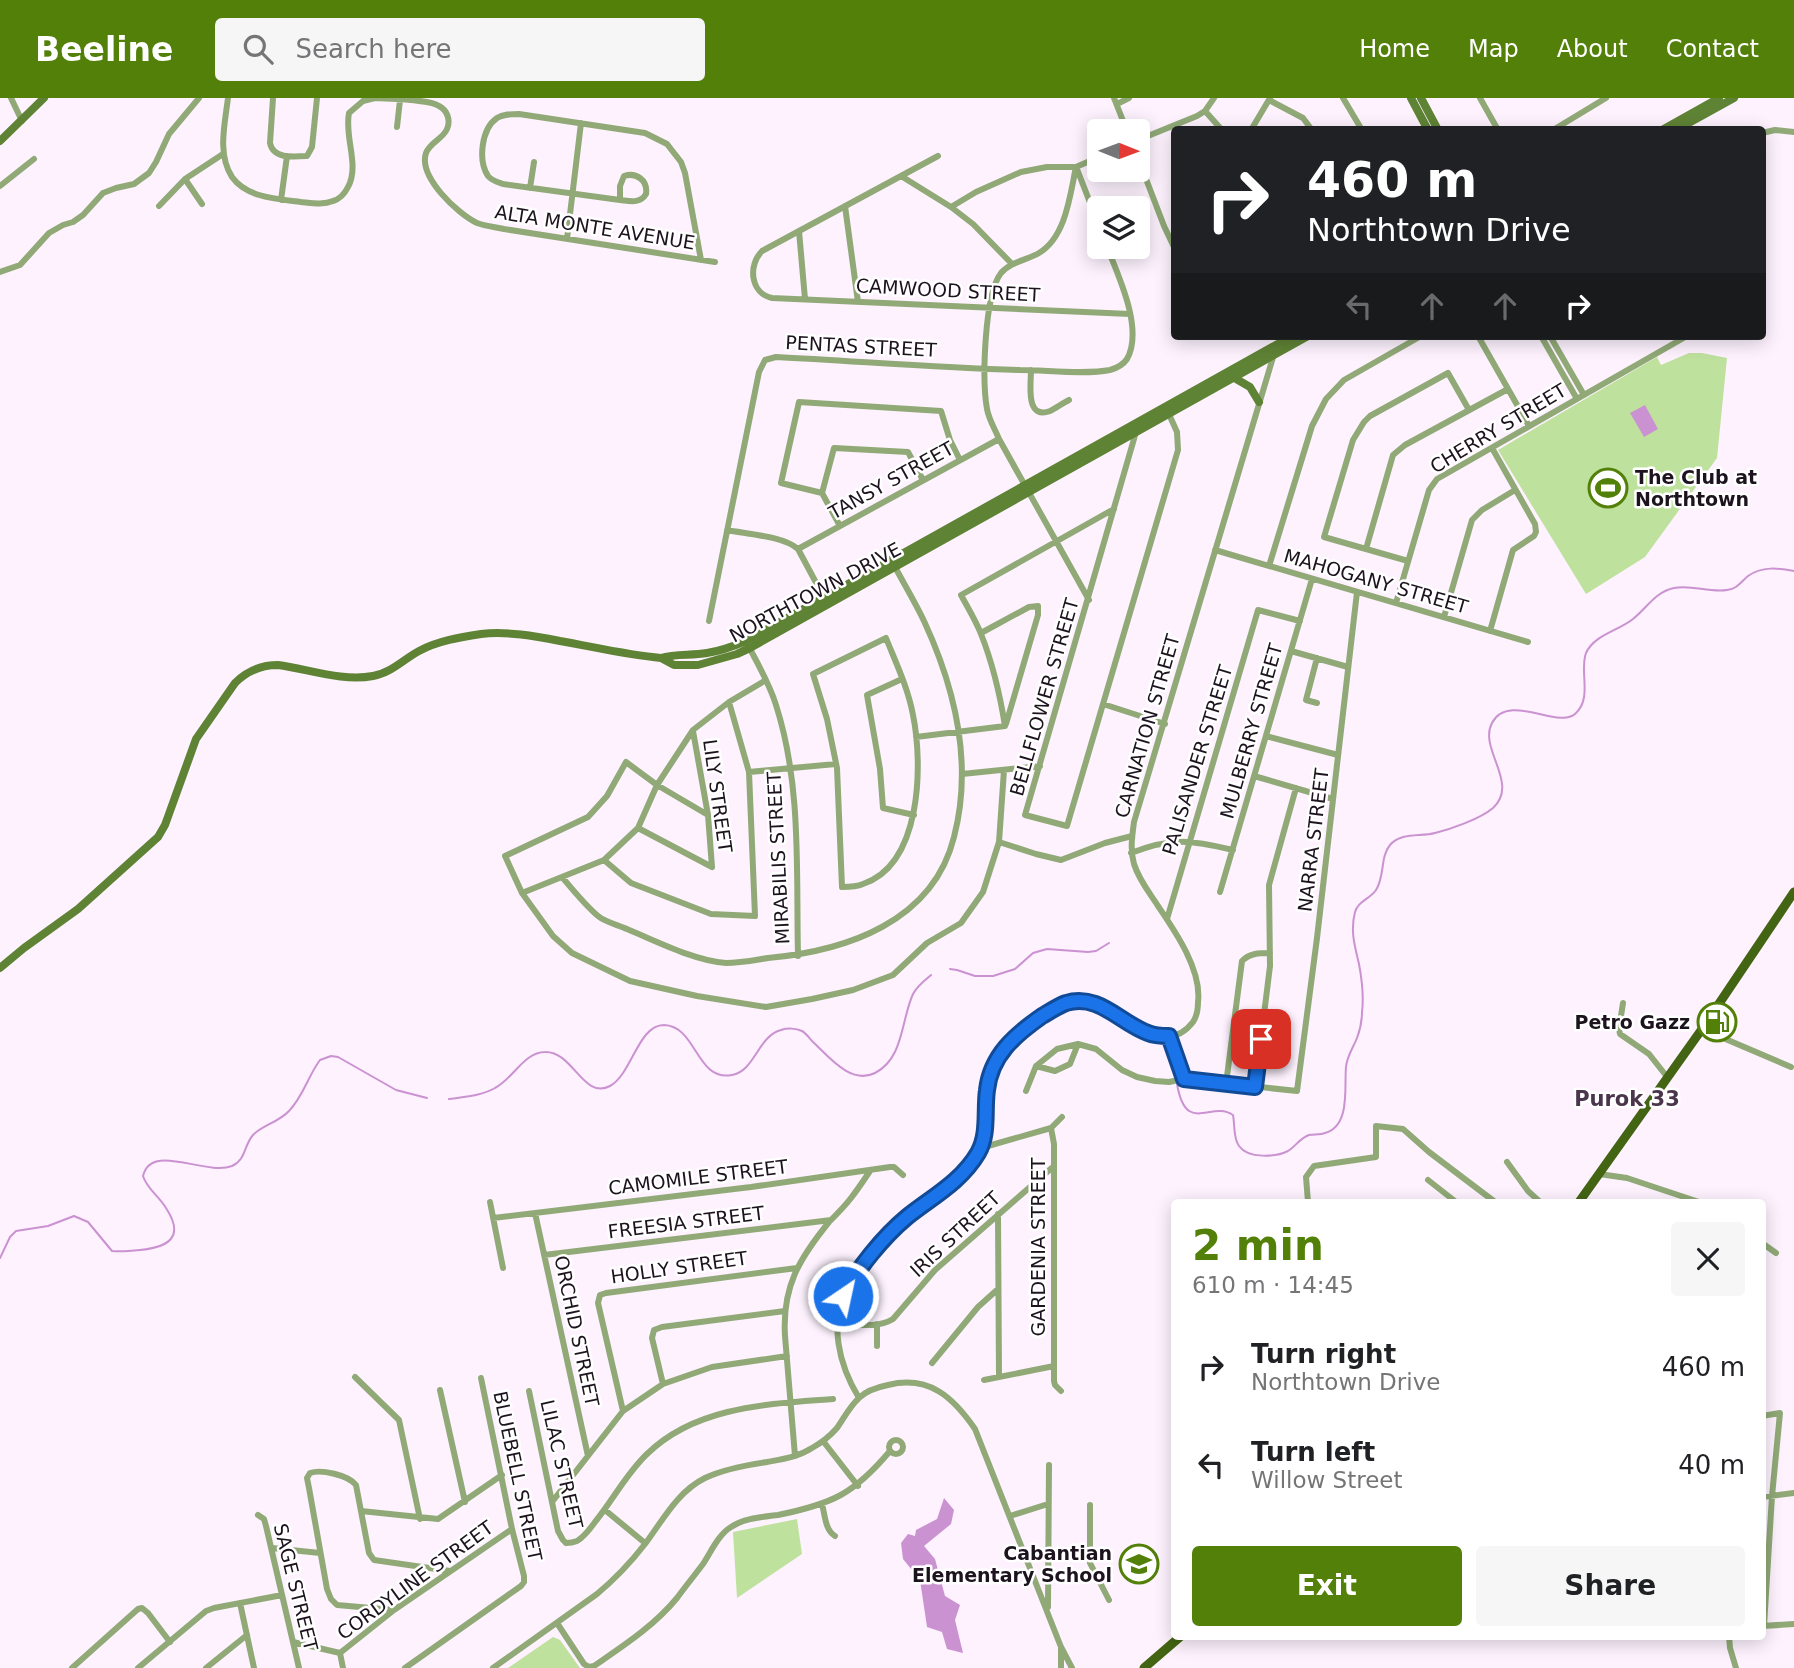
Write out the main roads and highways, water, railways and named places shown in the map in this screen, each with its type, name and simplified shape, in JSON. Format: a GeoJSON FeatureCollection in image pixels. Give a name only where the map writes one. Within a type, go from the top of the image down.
{"type":"FeatureCollection","features":[{"type":"Feature","properties":{"kind":"main road"},"geometry":{"type":"LineString","coordinates":[[1580,1199],[1668,1078],[1794,892]]}},
{"type":"Feature","properties":{"kind":"main road"},"geometry":{"type":"LineString","coordinates":[[1144,1668],[1176,1640]]}},
{"type":"Feature","properties":{"kind":"waterway"},"geometry":{"type":"LineString","coordinates":[[1177,1084],[1181,1100],[1186,1109],[1193,1113],[1225,1111],[1233,1115],[1237,1143],[1243,1150],[1255,1155],[1283,1153],[1306,1136],[1323,1134],[1333,1129],[1343,1114],[1347,1063],[1362,1018],[1362,988],[1353,926],[1355,912],[1379,885],[1385,855],[1390,845],[1400,838],[1435,833],[1457,826],[1493,808],[1500,798],[1502,788],[1489,733],[1499,714],[1521,710],[1557,717],[1575,714],[1585,693],[1584,660],[1590,647],[1600,637],[1633,619],[1662,593],[1680,587],[1727,590],[1764,569],[1794,571]]}},
{"type":"Feature","properties":{"kind":"waterway"},"geometry":{"type":"LineString","coordinates":[[950,969],[975,976],[993,976],[1015,969],[1033,953],[1047,949],[1088,952],[1096,951],[1109,943]]}},
{"type":"Feature","properties":{"kind":"waterway"},"geometry":{"type":"LineString","coordinates":[[449,1099],[490,1091],[531,1056],[545,1052],[563,1059],[592,1086],[601,1089],[610,1086],[618,1080],[648,1033],[655,1027],[664,1025],[683,1034],[703,1063],[720,1075],[740,1072],[773,1033],[783,1029],[797,1029],[841,1068],[866,1076],[875,1073],[891,1058],[897,1048],[913,994],[931,975]]}},
{"type":"Feature","properties":{"kind":"waterway"},"geometry":{"type":"LineString","coordinates":[[0,1258],[10,1237],[16,1231],[48,1226],[74,1216],[88,1222],[112,1251],[150,1249],[166,1243],[174,1233],[174,1226],[166,1208],[145,1181],[143,1176],[148,1166],[168,1161],[221,1168],[237,1163],[253,1135],[285,1115],[294,1105],[320,1060],[331,1056],[338,1057],[396,1090],[427,1098]]}},
{"type":"Feature","properties":{"kind":"place","name":"The Club at Northtown"},"geometry":{"type":"Point","coordinates":[1608,488]}},
{"type":"Feature","properties":{"kind":"place","name":"Petro Gazz"},"geometry":{"type":"Point","coordinates":[1717,1022]}},
{"type":"Feature","properties":{"kind":"place","name":"Cabantian Elementary School"},"geometry":{"type":"Point","coordinates":[1139,1564]}},
{"type":"Feature","properties":{"kind":"district","name":"Purok 33"},"geometry":{"type":"Point","coordinates":[1627,1099]}}]}
